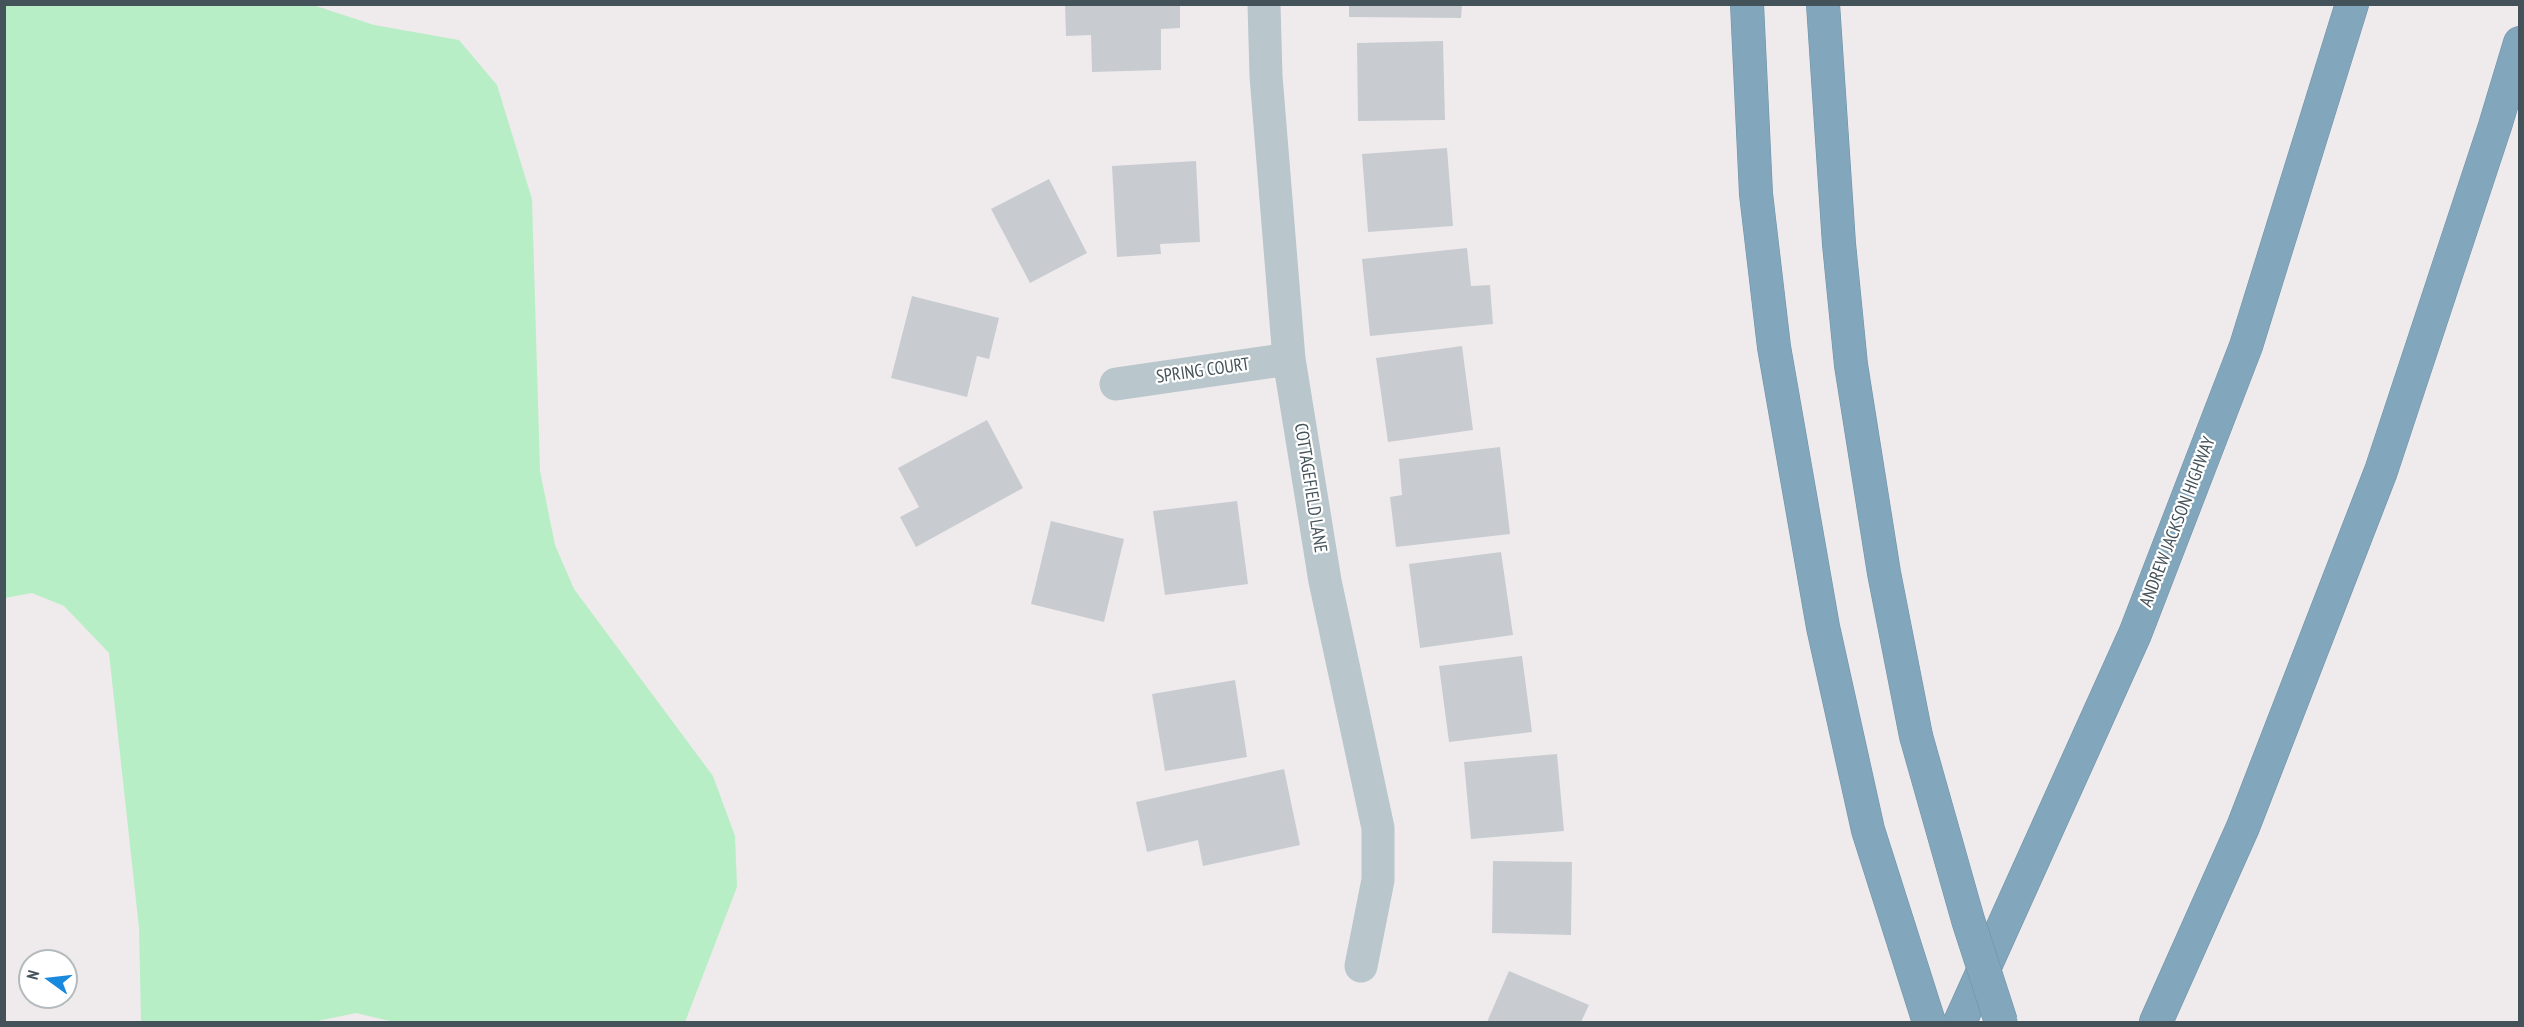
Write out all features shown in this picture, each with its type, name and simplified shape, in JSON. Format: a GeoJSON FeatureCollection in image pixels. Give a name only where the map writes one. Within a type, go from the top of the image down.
{"type":"FeatureCollection","features":[{"type":"Feature","properties":{"kind":"highway"},"geometry":{"type":"LineString","coordinates":[[1747,4],[1756,194],[1774,347],[1823,627],[1868,830],[1929,1023]]}},
{"type":"Feature","properties":{"kind":"highway"},"geometry":{"type":"LineString","coordinates":[[1823,4],[1839,244],[1851,365],[1884,573],[1916,736],[1968,920],[2001,1023]]}},
{"type":"Feature","properties":{"kind":"highway","name":"ANDREW JACKSON HIGHWAY"},"geometry":{"type":"LineString","coordinates":[[1960,1023],[2139,623],[2246,346],[2341,44],[2350,4]]}},
{"type":"Feature","properties":{"kind":"highway"},"geometry":{"type":"LineString","coordinates":[[2156,1023],[2243,827],[2381,471],[2495,126],[2520,43]]}},
{"type":"Feature","properties":{"kind":"street","name":"COTTAGEFIELD LANE"},"geometry":{"type":"LineString","coordinates":[[1264,4],[1268,110],[1289,359],[1325,581],[1378,828],[1378,880],[1361,966]]}},
{"type":"Feature","properties":{"kind":"street","name":"SPRING COURT"},"geometry":{"type":"LineString","coordinates":[[1116,384],[1289,359]]}},
{"type":"Feature","properties":{"kind":"green space"},"geometry":{"type":"Polygon","coordinates":[[[5,4],[313,5],[374,25],[459,40],[497,85],[532,199],[540,471],[555,545],[574,589],[713,776],[735,836],[737,887],[685,1022],[394,1022],[356,1013],[313,1022],[141,1022],[139,928],[109,653],[64,606],[32,593],[5,598],[5,4]]]}},
{"type":"Feature","properties":{"kind":"building"},"geometry":{"type":"Polygon","coordinates":[[[1065,4],[1180,4],[1180,28],[1161,29],[1161,70],[1092,72],[1091,35],[1066,36],[1065,4]]]}},
{"type":"Feature","properties":{"kind":"building"},"geometry":{"type":"Polygon","coordinates":[[[1349,4],[1462,4],[1461,18],[1349,17],[1349,4]]]}},
{"type":"Feature","properties":{"kind":"building"},"geometry":{"type":"Polygon","coordinates":[[[1443,41],[1445,120],[1358,121],[1357,43],[1443,41]]]}},
{"type":"Feature","properties":{"kind":"building"},"geometry":{"type":"Polygon","coordinates":[[[1447,148],[1453,226],[1368,232],[1362,154],[1447,148]]]}},
{"type":"Feature","properties":{"kind":"building"},"geometry":{"type":"Polygon","coordinates":[[[1196,161],[1200,242],[1160,244],[1161,254],[1117,257],[1112,166],[1196,161]]]}},
{"type":"Feature","properties":{"kind":"building"},"geometry":{"type":"Polygon","coordinates":[[[1049,179],[1087,253],[1030,283],[991,209],[1049,179]]]}},
{"type":"Feature","properties":{"kind":"building"},"geometry":{"type":"Polygon","coordinates":[[[1467,248],[1471,286],[1490,285],[1493,324],[1370,336],[1362,259],[1467,248]]]}},
{"type":"Feature","properties":{"kind":"building"},"geometry":{"type":"Polygon","coordinates":[[[912,296],[999,318],[989,359],[977,356],[967,397],[891,378],[912,296]]]}},
{"type":"Feature","properties":{"kind":"building"},"geometry":{"type":"Polygon","coordinates":[[[1462,346],[1473,430],[1388,442],[1376,358],[1462,346]]]}},
{"type":"Feature","properties":{"kind":"building"},"geometry":{"type":"Polygon","coordinates":[[[987,420],[1023,488],[916,547],[900,517],[919,507],[898,468],[987,420]]]}},
{"type":"Feature","properties":{"kind":"building"},"geometry":{"type":"Polygon","coordinates":[[[1500,447],[1510,534],[1396,547],[1390,497],[1402,495],[1399,459],[1500,447]]]}},
{"type":"Feature","properties":{"kind":"building"},"geometry":{"type":"Polygon","coordinates":[[[1237,501],[1248,584],[1165,595],[1153,511],[1237,501]]]}},
{"type":"Feature","properties":{"kind":"building"},"geometry":{"type":"Polygon","coordinates":[[[1051,521],[1124,539],[1104,622],[1031,604],[1051,521]]]}},
{"type":"Feature","properties":{"kind":"building"},"geometry":{"type":"Polygon","coordinates":[[[1501,552],[1513,635],[1420,648],[1409,564],[1501,552]]]}},
{"type":"Feature","properties":{"kind":"building"},"geometry":{"type":"Polygon","coordinates":[[[1522,656],[1532,732],[1449,742],[1439,666],[1522,656]]]}},
{"type":"Feature","properties":{"kind":"building"},"geometry":{"type":"Polygon","coordinates":[[[1235,680],[1247,757],[1165,771],[1152,694],[1235,680]]]}},
{"type":"Feature","properties":{"kind":"building"},"geometry":{"type":"Polygon","coordinates":[[[1557,754],[1564,831],[1471,839],[1464,762],[1557,754]]]}},
{"type":"Feature","properties":{"kind":"building"},"geometry":{"type":"Polygon","coordinates":[[[1284,769],[1300,845],[1203,866],[1198,840],[1147,852],[1136,802],[1284,769]]]}},
{"type":"Feature","properties":{"kind":"building"},"geometry":{"type":"Polygon","coordinates":[[[1493,861],[1572,862],[1571,935],[1492,933],[1493,861]]]}},
{"type":"Feature","properties":{"kind":"building"},"geometry":{"type":"Polygon","coordinates":[[[1509,971],[1589,1005],[1581,1022],[1487,1022],[1509,971]]]}}]}
